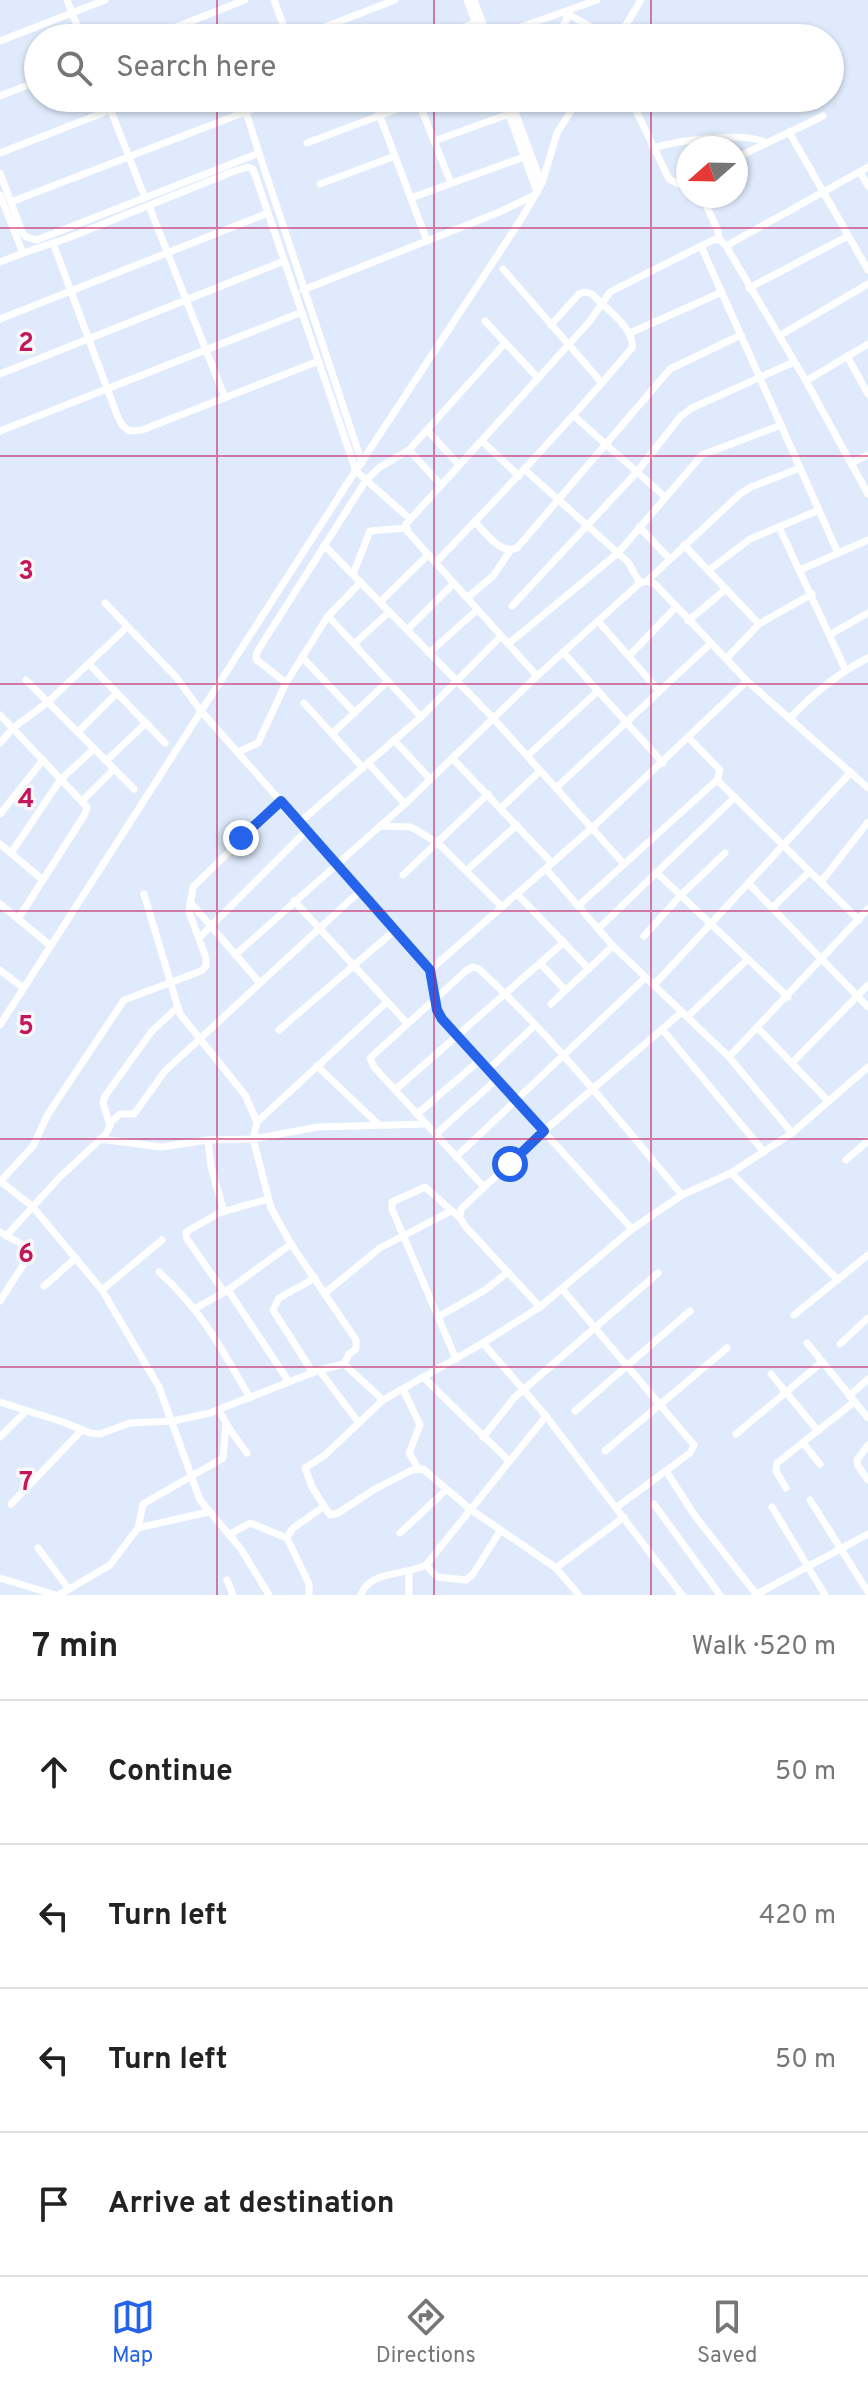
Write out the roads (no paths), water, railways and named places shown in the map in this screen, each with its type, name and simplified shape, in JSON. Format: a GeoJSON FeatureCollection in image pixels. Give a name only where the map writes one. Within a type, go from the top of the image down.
{"type":"FeatureCollection","features":[{"type":"Feature","properties":{"kind":"street"},"geometry":{"type":"LineString","coordinates":[[67,0],[76,24]]}},
{"type":"Feature","properties":{"kind":"street"},"geometry":{"type":"LineString","coordinates":[[44,24],[105,0]]}},
{"type":"Feature","properties":{"kind":"street"},"geometry":{"type":"LineString","coordinates":[[184,24],[245,0]]}},
{"type":"Feature","properties":{"kind":"street"},"geometry":{"type":"LineString","coordinates":[[274,0],[283,24]]}},
{"type":"Feature","properties":{"kind":"street"},"geometry":{"type":"LineString","coordinates":[[332,24],[395,0]]}},
{"type":"Feature","properties":{"kind":"street"},"geometry":{"type":"LineString","coordinates":[[467,0],[475,23]]}},
{"type":"Feature","properties":{"kind":"street"},"geometry":{"type":"LineString","coordinates":[[474,0],[483,24]]}},
{"type":"Feature","properties":{"kind":"street"},"geometry":{"type":"LineString","coordinates":[[531,24],[597,0]]}},
{"type":"Feature","properties":{"kind":"street"},"geometry":{"type":"LineString","coordinates":[[626,24],[641,0]]}},
{"type":"Feature","properties":{"kind":"street"},"geometry":{"type":"LineString","coordinates":[[561,24],[567,12]]}},
{"type":"Feature","properties":{"kind":"street"},"geometry":{"type":"LineString","coordinates":[[567,12],[587,24]]}},
{"type":"Feature","properties":{"kind":"street"},"geometry":{"type":"LineString","coordinates":[[0,41],[24,32]]}},
{"type":"Feature","properties":{"kind":"street"},"geometry":{"type":"LineString","coordinates":[[0,96],[24,87]]}},
{"type":"Feature","properties":{"kind":"street"},"geometry":{"type":"LineString","coordinates":[[0,153],[105,112]]}},
{"type":"Feature","properties":{"kind":"street"},"geometry":{"type":"LineString","coordinates":[[111,112],[225,398]]}},
{"type":"Feature","properties":{"kind":"street"},"geometry":{"type":"LineString","coordinates":[[5,206],[246,112],[362,463]]}},
{"type":"Feature","properties":{"kind":"street"},"geometry":{"type":"LineString","coordinates":[[379,112],[427,241]]}},
{"type":"Feature","properties":{"kind":"street"},"geometry":{"type":"LineString","coordinates":[[307,143],[388,112]]}},
{"type":"Feature","properties":{"kind":"street"},"geometry":{"type":"LineString","coordinates":[[426,112],[451,183]]}},
{"type":"Feature","properties":{"kind":"street"},"geometry":{"type":"LineString","coordinates":[[516,112],[542,183]]}},
{"type":"Feature","properties":{"kind":"street"},"geometry":{"type":"LineString","coordinates":[[0,1025],[520,221],[542,183],[553,142],[571,112]]}},
{"type":"Feature","properties":{"kind":"street"},"geometry":{"type":"LineString","coordinates":[[636,112],[669,179],[676,182]]}},
{"type":"Feature","properties":{"kind":"street"},"geometry":{"type":"LineString","coordinates":[[434,141],[509,114],[535,194]]}},
{"type":"Feature","properties":{"kind":"street"},"geometry":{"type":"LineString","coordinates":[[748,152],[823,116]]}},
{"type":"Feature","properties":{"kind":"street"},"geometry":{"type":"LineString","coordinates":[[789,132],[868,270]]}},
{"type":"Feature","properties":{"kind":"street"},"geometry":{"type":"LineString","coordinates":[[653,148],[692,140],[757,138],[767,143]]}},
{"type":"Feature","properties":{"kind":"street"},"geometry":{"type":"LineString","coordinates":[[0,262],[53,243],[259,153]]}},
{"type":"Feature","properties":{"kind":"street"},"geometry":{"type":"LineString","coordinates":[[320,184],[395,156]]}},
{"type":"Feature","properties":{"kind":"street"},"geometry":{"type":"LineString","coordinates":[[411,198],[524,157]]}},
{"type":"Feature","properties":{"kind":"street"},"geometry":{"type":"LineString","coordinates":[[0,173],[5,206],[26,237],[37,240],[249,167],[255,173],[356,471],[409,518]]}},
{"type":"Feature","properties":{"kind":"street"},"geometry":{"type":"LineString","coordinates":[[726,246],[868,167]]}},
{"type":"Feature","properties":{"kind":"street"},"geometry":{"type":"LineString","coordinates":[[860,172],[868,186]]}},
{"type":"Feature","properties":{"kind":"street"},"geometry":{"type":"LineString","coordinates":[[303,290],[511,208],[535,194]]}},
{"type":"Feature","properties":{"kind":"street"},"geometry":{"type":"LineString","coordinates":[[0,195],[23,253]]}},
{"type":"Feature","properties":{"kind":"street"},"geometry":{"type":"LineString","coordinates":[[707,208],[719,239],[806,381],[868,494]]}},
{"type":"Feature","properties":{"kind":"street"},"geometry":{"type":"LineString","coordinates":[[0,319],[268,213]]}},
{"type":"Feature","properties":{"kind":"street"},"geometry":{"type":"LineString","coordinates":[[749,288],[848,236]]}},
{"type":"Feature","properties":{"kind":"street"},"geometry":{"type":"LineString","coordinates":[[406,528],[409,518],[569,344],[610,292],[719,239]]}},
{"type":"Feature","properties":{"kind":"street"},"geometry":{"type":"LineString","coordinates":[[53,243],[125,429],[134,432],[319,361]]}},
{"type":"Feature","properties":{"kind":"street"},"geometry":{"type":"LineString","coordinates":[[701,246],[838,553]]}},
{"type":"Feature","properties":{"kind":"street"},"geometry":{"type":"LineString","coordinates":[[0,374],[284,261]]}},
{"type":"Feature","properties":{"kind":"street"},"geometry":{"type":"LineString","coordinates":[[503,269],[602,383]]}},
{"type":"Feature","properties":{"kind":"street"},"geometry":{"type":"LineString","coordinates":[[779,336],[868,284]]}},
{"type":"Feature","properties":{"kind":"street"},"geometry":{"type":"LineString","coordinates":[[435,563],[522,473],[632,348],[630,333],[592,294],[585,292],[579,294],[551,325]]}},
{"type":"Feature","properties":{"kind":"street"},"geometry":{"type":"LineString","coordinates":[[630,333],[722,292]]}},
{"type":"Feature","properties":{"kind":"street"},"geometry":{"type":"LineString","coordinates":[[0,431],[302,312]]}},
{"type":"Feature","properties":{"kind":"street"},"geometry":{"type":"LineString","coordinates":[[485,321],[538,378]]}},
{"type":"Feature","properties":{"kind":"street"},"geometry":{"type":"LineString","coordinates":[[467,598],[493,576],[510,551],[517,548],[670,369],[741,335]]}},
{"type":"Feature","properties":{"kind":"street"},"geometry":{"type":"LineString","coordinates":[[286,683],[256,659],[257,652],[324,545],[366,480],[380,467],[409,450],[505,343]]}},
{"type":"Feature","properties":{"kind":"street"},"geometry":{"type":"LineString","coordinates":[[806,381],[868,344]]}},
{"type":"Feature","properties":{"kind":"street"},"geometry":{"type":"LineString","coordinates":[[847,356],[868,394]]}},
{"type":"Feature","properties":{"kind":"street"},"geometry":{"type":"LineString","coordinates":[[512,606],[637,472],[680,417],[692,408],[794,362]]}},
{"type":"Feature","properties":{"kind":"street"},"geometry":{"type":"LineString","coordinates":[[573,415],[665,497]]}},
{"type":"Feature","properties":{"kind":"street"},"geometry":{"type":"LineString","coordinates":[[508,644],[618,553],[702,455],[781,425]]}},
{"type":"Feature","properties":{"kind":"street"},"geometry":{"type":"LineString","coordinates":[[427,430],[459,465]]}},
{"type":"Feature","properties":{"kind":"street"},"geometry":{"type":"LineString","coordinates":[[482,441],[588,524],[644,582],[655,584],[747,681],[868,788]]}},
{"type":"Feature","properties":{"kind":"street"},"geometry":{"type":"LineString","coordinates":[[409,450],[441,485]]}},
{"type":"Feature","properties":{"kind":"street"},"geometry":{"type":"LineString","coordinates":[[851,463],[868,455]]}},
{"type":"Feature","properties":{"kind":"street"},"geometry":{"type":"LineString","coordinates":[[235,955],[405,804],[537,676],[740,494],[800,468]]}},
{"type":"Feature","properties":{"kind":"street"},"geometry":{"type":"LineString","coordinates":[[709,570],[750,539],[819,510]]}},
{"type":"Feature","properties":{"kind":"street"},"geometry":{"type":"LineString","coordinates":[[475,522],[502,549],[510,551]]}},
{"type":"Feature","properties":{"kind":"street"},"geometry":{"type":"LineString","coordinates":[[639,527],[670,559]]}},
{"type":"Feature","properties":{"kind":"street"},"geometry":{"type":"LineString","coordinates":[[779,527],[845,669]]}},
{"type":"Feature","properties":{"kind":"street"},"geometry":{"type":"LineString","coordinates":[[406,528],[537,676]]}},
{"type":"Feature","properties":{"kind":"street"},"geometry":{"type":"LineString","coordinates":[[353,574],[370,531],[406,528]]}},
{"type":"Feature","properties":{"kind":"street"},"geometry":{"type":"LineString","coordinates":[[800,570],[868,540]]}},
{"type":"Feature","properties":{"kind":"street"},"geometry":{"type":"LineString","coordinates":[[324,545],[493,718],[624,864]]}},
{"type":"Feature","properties":{"kind":"street"},"geometry":{"type":"LineString","coordinates":[[684,545],[759,624]]}},
{"type":"Feature","properties":{"kind":"street"},"geometry":{"type":"LineString","coordinates":[[380,602],[428,555]]}},
{"type":"Feature","properties":{"kind":"street"},"geometry":{"type":"LineString","coordinates":[[238,752],[258,743],[286,683],[328,616],[361,582]]}},
{"type":"Feature","properties":{"kind":"street"},"geometry":{"type":"LineString","coordinates":[[407,630],[453,584]]}},
{"type":"Feature","properties":{"kind":"street"},"geometry":{"type":"LineString","coordinates":[[688,621],[726,589]]}},
{"type":"Feature","properties":{"kind":"street"},"geometry":{"type":"LineString","coordinates":[[726,659],[759,624],[812,594]]}},
{"type":"Feature","properties":{"kind":"street"},"geometry":{"type":"LineString","coordinates":[[105,603],[176,677],[201,711],[430,970],[437,1010],[455,1035],[632,1229]]}},
{"type":"Feature","properties":{"kind":"street"},"geometry":{"type":"LineString","coordinates":[[629,656],[675,608]]}},
{"type":"Feature","properties":{"kind":"street"},"geometry":{"type":"LineString","coordinates":[[429,653],[477,610]]}},
{"type":"Feature","properties":{"kind":"street"},"geometry":{"type":"LineString","coordinates":[[354,644],[389,612]]}},
{"type":"Feature","properties":{"kind":"street"},"geometry":{"type":"LineString","coordinates":[[831,634],[868,613]]}},
{"type":"Feature","properties":{"kind":"street"},"geometry":{"type":"LineString","coordinates":[[328,616],[421,717]]}},
{"type":"Feature","properties":{"kind":"street"},"geometry":{"type":"LineString","coordinates":[[598,621],[659,691]]}},
{"type":"Feature","properties":{"kind":"street"},"geometry":{"type":"LineString","coordinates":[[0,743],[127,627]]}},
{"type":"Feature","properties":{"kind":"street"},"geometry":{"type":"LineString","coordinates":[[300,822],[421,717],[501,636]]}},
{"type":"Feature","properties":{"kind":"street"},"geometry":{"type":"LineString","coordinates":[[556,788],[710,644]]}},
{"type":"Feature","properties":{"kind":"street"},"geometry":{"type":"LineString","coordinates":[[563,652],[663,763]]}},
{"type":"Feature","properties":{"kind":"street"},"geometry":{"type":"LineString","coordinates":[[302,657],[355,713]]}},
{"type":"Feature","properties":{"kind":"street"},"geometry":{"type":"LineString","coordinates":[[791,717],[845,669],[868,658]]}},
{"type":"Feature","properties":{"kind":"street"},"geometry":{"type":"LineString","coordinates":[[89,664],[165,743]]}},
{"type":"Feature","properties":{"kind":"street"},"geometry":{"type":"LineString","coordinates":[[26,680],[134,789]]}},
{"type":"Feature","properties":{"kind":"street"},"geometry":{"type":"LineString","coordinates":[[333,733],[388,681]]}},
{"type":"Feature","properties":{"kind":"street"},"geometry":{"type":"LineString","coordinates":[[430,970],[592,828],[747,681]]}},
{"type":"Feature","properties":{"kind":"street"},"geometry":{"type":"LineString","coordinates":[[527,756],[598,691]]}},
{"type":"Feature","properties":{"kind":"street"},"geometry":{"type":"LineString","coordinates":[[78,732],[117,693]]}},
{"type":"Feature","properties":{"kind":"street"},"geometry":{"type":"LineString","coordinates":[[304,703],[405,804]]}},
{"type":"Feature","properties":{"kind":"street"},"geometry":{"type":"LineString","coordinates":[[0,715],[87,807],[18,919]]}},
{"type":"Feature","properties":{"kind":"street"},"geometry":{"type":"LineString","coordinates":[[106,761],[146,723]]}},
{"type":"Feature","properties":{"kind":"street"},"geometry":{"type":"LineString","coordinates":[[578,906],[717,780],[720,770],[689,738]]}},
{"type":"Feature","properties":{"kind":"street"},"geometry":{"type":"LineString","coordinates":[[394,740],[430,779]]}},
{"type":"Feature","properties":{"kind":"street"},"geometry":{"type":"LineString","coordinates":[[11,853],[61,779],[94,749]]}},
{"type":"Feature","properties":{"kind":"street"},"geometry":{"type":"LineString","coordinates":[[452,758],[517,825],[578,906],[613,946],[729,1057],[792,1133]]}},
{"type":"Feature","properties":{"kind":"street"},"geometry":{"type":"LineString","coordinates":[[0,814],[43,760]]}},
{"type":"Feature","properties":{"kind":"street"},"geometry":{"type":"LineString","coordinates":[[82,801],[114,769]]}},
{"type":"Feature","properties":{"kind":"street"},"geometry":{"type":"LineString","coordinates":[[501,808],[540,771]]}},
{"type":"Feature","properties":{"kind":"street"},"geometry":{"type":"LineString","coordinates":[[654,985],[785,847],[851,772]]}},
{"type":"Feature","properties":{"kind":"street"},"geometry":{"type":"LineString","coordinates":[[717,780],[859,920]]}},
{"type":"Feature","properties":{"kind":"street"},"geometry":{"type":"LineString","coordinates":[[403,875],[488,794]]}},
{"type":"Feature","properties":{"kind":"street"},"geometry":{"type":"LineString","coordinates":[[599,928],[735,797]]}},
{"type":"Feature","properties":{"kind":"street"},"geometry":{"type":"LineString","coordinates":[[269,1595],[230,1534],[208,1512],[190,1475],[173,1421],[149,1367],[102,1290],[32,1206],[0,1181],[37,1140],[48,1114],[119,1005],[131,996],[201,971],[206,966],[206,958],[189,912],[197,881],[281,801]]}},
{"type":"Feature","properties":{"kind":"street"},"geometry":{"type":"LineString","coordinates":[[821,882],[868,822]]}},
{"type":"Feature","properties":{"kind":"street"},"geometry":{"type":"LineString","coordinates":[[467,870],[517,825]]}},
{"type":"Feature","properties":{"kind":"street"},"geometry":{"type":"LineString","coordinates":[[380,826],[415,829],[438,843],[502,907]]}},
{"type":"Feature","properties":{"kind":"street"},"geometry":{"type":"LineString","coordinates":[[199,938],[307,830]]}},
{"type":"Feature","properties":{"kind":"street"},"geometry":{"type":"LineString","coordinates":[[0,844],[43,880]]}},
{"type":"Feature","properties":{"kind":"street"},"geometry":{"type":"LineString","coordinates":[[644,936],[725,853]]}},
{"type":"Feature","properties":{"kind":"street"},"geometry":{"type":"LineString","coordinates":[[772,908],[809,872]]}},
{"type":"Feature","properties":{"kind":"street"},"geometry":{"type":"LineString","coordinates":[[657,873],[788,997]]}},
{"type":"Feature","properties":{"kind":"street"},"geometry":{"type":"LineString","coordinates":[[749,884],[868,1007]]}},
{"type":"Feature","properties":{"kind":"street"},"geometry":{"type":"LineString","coordinates":[[110,1123],[120,1114],[133,1114],[160,1075],[360,891]]}},
{"type":"Feature","properties":{"kind":"street"},"geometry":{"type":"LineString","coordinates":[[144,894],[177,1008],[245,1095],[257,1122]]}},
{"type":"Feature","properties":{"kind":"street"},"geometry":{"type":"LineString","coordinates":[[517,894],[589,969]]}},
{"type":"Feature","properties":{"kind":"street"},"geometry":{"type":"LineString","coordinates":[[294,901],[407,1023]]}},
{"type":"Feature","properties":{"kind":"street"},"geometry":{"type":"LineString","coordinates":[[190,902],[260,983]]}},
{"type":"Feature","properties":{"kind":"street"},"geometry":{"type":"LineString","coordinates":[[0,904],[51,946]]}},
{"type":"Feature","properties":{"kind":"street"},"geometry":{"type":"LineString","coordinates":[[729,1057],[868,909]]}},
{"type":"Feature","properties":{"kind":"street"},"geometry":{"type":"LineString","coordinates":[[279,1030],[395,930]]}},
{"type":"Feature","properties":{"kind":"street"},"geometry":{"type":"LineString","coordinates":[[395,1090],[564,942]]}},
{"type":"Feature","properties":{"kind":"street"},"geometry":{"type":"LineString","coordinates":[[551,1004],[613,946]]}},
{"type":"Feature","properties":{"kind":"street"},"geometry":{"type":"LineString","coordinates":[[460,1218],[461,1209],[544,1131],[748,959]]}},
{"type":"Feature","properties":{"kind":"street"},"geometry":{"type":"LineString","coordinates":[[540,963],[565,990]]}},
{"type":"Feature","properties":{"kind":"street"},"geometry":{"type":"LineString","coordinates":[[484,1187],[374,1067],[370,1058],[473,967],[505,993],[535,1025],[682,1195]]}},
{"type":"Feature","properties":{"kind":"street"},"geometry":{"type":"LineString","coordinates":[[0,970],[23,988]]}},
{"type":"Feature","properties":{"kind":"street"},"geometry":{"type":"LineString","coordinates":[[456,1157],[645,978]]}},
{"type":"Feature","properties":{"kind":"street"},"geometry":{"type":"LineString","coordinates":[[792,1063],[868,985]]}},
{"type":"Feature","properties":{"kind":"street"},"geometry":{"type":"LineString","coordinates":[[0,1402],[100,1434],[130,1423],[173,1421],[219,1410],[316,1371],[344,1364],[357,1345],[291,1244],[268,1199],[253,1139],[257,1122],[387,1002]]}},
{"type":"Feature","properties":{"kind":"street"},"geometry":{"type":"LineString","coordinates":[[0,1301],[30,1254],[27,1247],[3,1234],[109,1130],[110,1123],[103,1103],[105,1096],[152,1031],[177,1008]]}},
{"type":"Feature","properties":{"kind":"street"},"geometry":{"type":"LineString","coordinates":[[488,1070],[535,1025]]}},
{"type":"Feature","properties":{"kind":"street"},"geometry":{"type":"LineString","coordinates":[[757,1027],[828,1101]]}},
{"type":"Feature","properties":{"kind":"street"},"geometry":{"type":"LineString","coordinates":[[662,1029],[764,1152]]}},
{"type":"Feature","properties":{"kind":"street"},"geometry":{"type":"LineString","coordinates":[[417,1114],[480,1060]]}},
{"type":"Feature","properties":{"kind":"street"},"geometry":{"type":"LineString","coordinates":[[317,1066],[379,1125]]}},
{"type":"Feature","properties":{"kind":"street"},"geometry":{"type":"LineString","coordinates":[[418,1468],[330,1515],[305,1472],[305,1468],[325,1455],[383,1400],[540,1307],[632,1229],[682,1195],[731,1173],[792,1133],[868,1067]]}},
{"type":"Feature","properties":{"kind":"street"},"geometry":{"type":"LineString","coordinates":[[436,1134],[497,1079]]}},
{"type":"Feature","properties":{"kind":"street"},"geometry":{"type":"LineString","coordinates":[[100,1139],[161,1147],[208,1140],[253,1139],[318,1127],[426,1124]]}},
{"type":"Feature","properties":{"kind":"street"},"geometry":{"type":"LineString","coordinates":[[208,1140],[211,1167],[224,1212]]}},
{"type":"Feature","properties":{"kind":"street"},"geometry":{"type":"LineString","coordinates":[[846,1160],[868,1141]]}},
{"type":"Feature","properties":{"kind":"street"},"geometry":{"type":"LineString","coordinates":[[731,1173],[838,1280]]}},
{"type":"Feature","properties":{"kind":"street"},"geometry":{"type":"LineString","coordinates":[[456,1359],[392,1209],[395,1199],[425,1187],[460,1218],[540,1307]]}},
{"type":"Feature","properties":{"kind":"street"},"geometry":{"type":"LineString","coordinates":[[268,1199],[224,1212],[185,1235],[289,1382]]}},
{"type":"Feature","properties":{"kind":"street"},"geometry":{"type":"LineString","coordinates":[[325,1293],[375,1252],[451,1211]]}},
{"type":"Feature","properties":{"kind":"street"},"geometry":{"type":"LineString","coordinates":[[102,1290],[162,1240]]}},
{"type":"Feature","properties":{"kind":"street"},"geometry":{"type":"LineString","coordinates":[[196,1308],[226,1291],[291,1244]]}},
{"type":"Feature","properties":{"kind":"street"},"geometry":{"type":"LineString","coordinates":[[794,1315],[868,1255]]}},
{"type":"Feature","properties":{"kind":"street"},"geometry":{"type":"LineString","coordinates":[[44,1286],[76,1258]]}},
{"type":"Feature","properties":{"kind":"street"},"geometry":{"type":"LineString","coordinates":[[159,1272],[196,1308],[250,1398]]}},
{"type":"Feature","properties":{"kind":"street"},"geometry":{"type":"LineString","coordinates":[[438,1317],[485,1290],[508,1272]]}},
{"type":"Feature","properties":{"kind":"street"},"geometry":{"type":"LineString","coordinates":[[483,1437],[523,1390],[658,1273]]}},
{"type":"Feature","properties":{"kind":"street"},"geometry":{"type":"LineString","coordinates":[[315,1278],[279,1298],[273,1310],[316,1371],[359,1423]]}},
{"type":"Feature","properties":{"kind":"street"},"geometry":{"type":"LineString","coordinates":[[562,1289],[694,1445],[693,1450],[617,1507]]}},
{"type":"Feature","properties":{"kind":"street"},"geometry":{"type":"LineString","coordinates":[[575,1411],[690,1311]]}},
{"type":"Feature","properties":{"kind":"street"},"geometry":{"type":"LineString","coordinates":[[840,1344],[868,1318]]}},
{"type":"Feature","properties":{"kind":"street"},"geometry":{"type":"LineString","coordinates":[[483,1343],[546,1416],[682,1595]]}},
{"type":"Feature","properties":{"kind":"street"},"geometry":{"type":"LineString","coordinates":[[807,1343],[868,1418]]}},
{"type":"Feature","properties":{"kind":"street"},"geometry":{"type":"LineString","coordinates":[[605,1451],[727,1348]]}},
{"type":"Feature","properties":{"kind":"street"},"geometry":{"type":"LineString","coordinates":[[736,1434],[822,1362]]}},
{"type":"Feature","properties":{"kind":"street"},"geometry":{"type":"LineString","coordinates":[[344,1364],[383,1400]]}},
{"type":"Feature","properties":{"kind":"street"},"geometry":{"type":"LineString","coordinates":[[771,1374],[818,1431]]}},
{"type":"Feature","properties":{"kind":"street"},"geometry":{"type":"LineString","coordinates":[[423,1377],[509,1461]]}},
{"type":"Feature","properties":{"kind":"street"},"geometry":{"type":"LineString","coordinates":[[786,1488],[776,1471],[777,1463],[818,1431],[868,1379]]}},
{"type":"Feature","properties":{"kind":"street"},"geometry":{"type":"LineString","coordinates":[[403,1389],[420,1425],[409,1453],[418,1468],[430,1474],[500,1531],[556,1568],[579,1595]]}},
{"type":"Feature","properties":{"kind":"street"},"geometry":{"type":"LineString","coordinates":[[219,1410],[247,1453]]}},
{"type":"Feature","properties":{"kind":"street"},"geometry":{"type":"LineString","coordinates":[[0,1437],[26,1411]]}},
{"type":"Feature","properties":{"kind":"street"},"geometry":{"type":"LineString","coordinates":[[361,1595],[373,1579],[409,1572],[426,1565],[546,1416]]}},
{"type":"Feature","properties":{"kind":"street"},"geometry":{"type":"LineString","coordinates":[[0,1578],[63,1593],[110,1565],[138,1528],[143,1504],[223,1458],[226,1424]]}},
{"type":"Feature","properties":{"kind":"street"},"geometry":{"type":"LineString","coordinates":[[11,1504],[82,1430]]}},
{"type":"Feature","properties":{"kind":"street"},"geometry":{"type":"LineString","coordinates":[[803,1443],[820,1464]]}},
{"type":"Feature","properties":{"kind":"street"},"geometry":{"type":"LineString","coordinates":[[868,1445],[857,1460],[868,1480]]}},
{"type":"Feature","properties":{"kind":"street"},"geometry":{"type":"LineString","coordinates":[[666,1471],[695,1516],[756,1595],[868,1534]]}},
{"type":"Feature","properties":{"kind":"street"},"geometry":{"type":"LineString","coordinates":[[400,1533],[446,1490]]}},
{"type":"Feature","properties":{"kind":"street"},"geometry":{"type":"LineString","coordinates":[[810,1500],[868,1592]]}},
{"type":"Feature","properties":{"kind":"street"},"geometry":{"type":"LineString","coordinates":[[654,1504],[720,1595]]}},
{"type":"Feature","properties":{"kind":"street"},"geometry":{"type":"LineString","coordinates":[[287,1538],[292,1529],[323,1507]]}},
{"type":"Feature","properties":{"kind":"street"},"geometry":{"type":"LineString","coordinates":[[772,1507],[825,1595]]}},
{"type":"Feature","properties":{"kind":"street"},"geometry":{"type":"LineString","coordinates":[[138,1528],[208,1512]]}},
{"type":"Feature","properties":{"kind":"street"},"geometry":{"type":"LineString","coordinates":[[556,1568],[624,1517]]}},
{"type":"Feature","properties":{"kind":"street"},"geometry":{"type":"LineString","coordinates":[[230,1534],[250,1523],[287,1538],[309,1584],[309,1595]]}},
{"type":"Feature","properties":{"kind":"street"},"geometry":{"type":"LineString","coordinates":[[426,1565],[437,1577],[466,1580],[500,1531]]}},
{"type":"Feature","properties":{"kind":"street"},"geometry":{"type":"LineString","coordinates":[[38,1548],[63,1593]]}},
{"type":"Feature","properties":{"kind":"street"},"geometry":{"type":"LineString","coordinates":[[409,1572],[409,1595]]}},
{"type":"Feature","properties":{"kind":"street"},"geometry":{"type":"LineString","coordinates":[[227,1580],[233,1595]]}}]}
